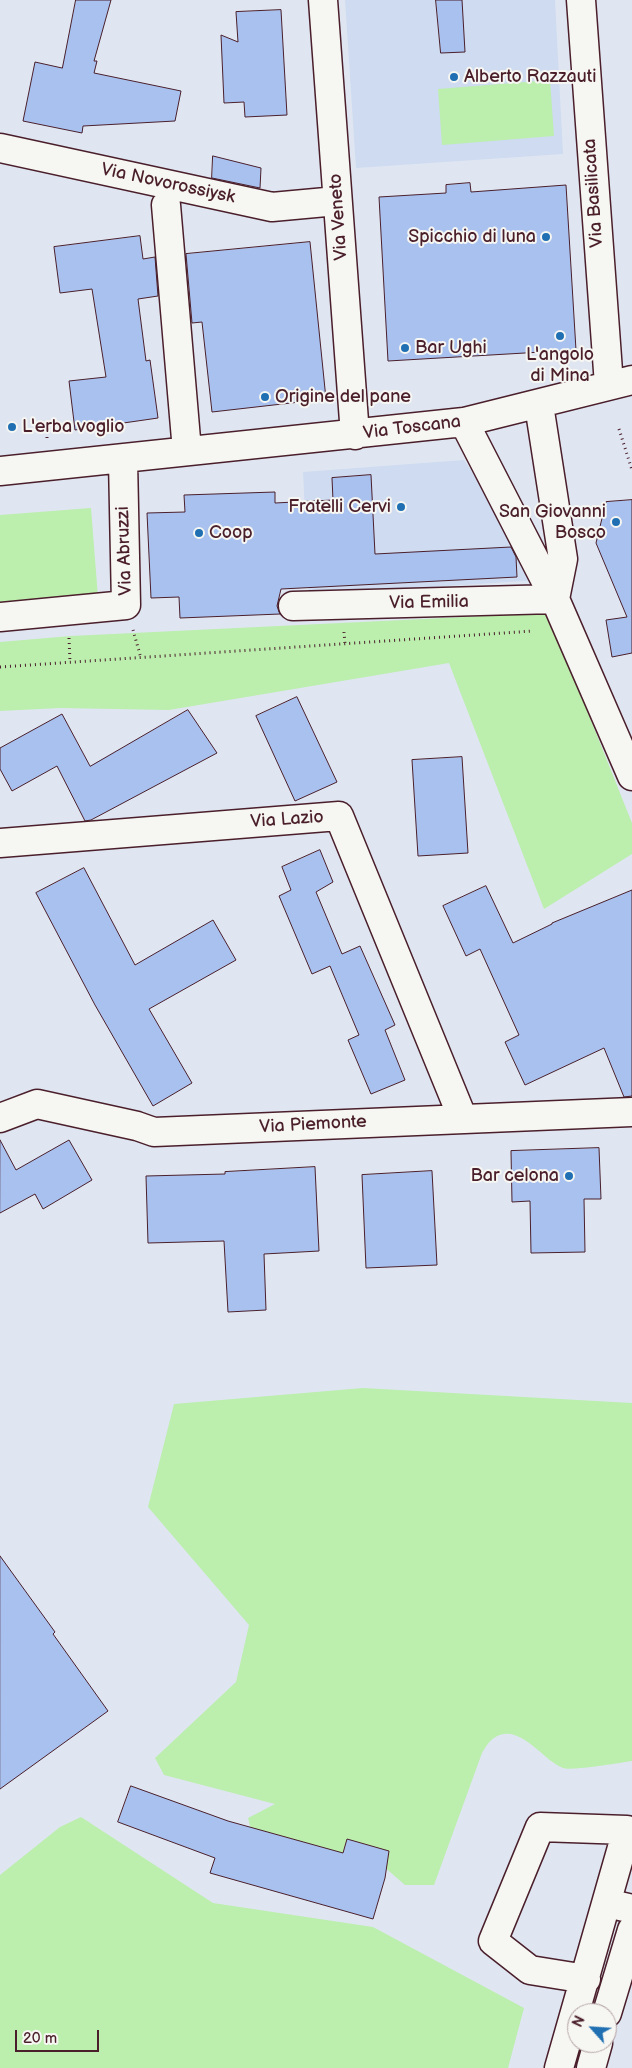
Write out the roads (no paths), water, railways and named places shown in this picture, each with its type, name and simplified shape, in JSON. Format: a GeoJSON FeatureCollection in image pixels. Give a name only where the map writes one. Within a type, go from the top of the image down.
{"type":"FeatureCollection","features":[{"type":"Feature","properties":{"kind":"street","name":"Via Veneto"},"geometry":{"type":"LineString","coordinates":[[323,0],[355,435]]}},
{"type":"Feature","properties":{"kind":"street","name":"Via Basilicata"},"geometry":{"type":"LineString","coordinates":[[580,0],[620,383]]}},
{"type":"Feature","properties":{"kind":"street","name":"Via Novorossiysk"},"geometry":{"type":"LineString","coordinates":[[0,148],[272,208],[337,201]]}},
{"type":"Feature","properties":{"kind":"street"},"geometry":{"type":"LineString","coordinates":[[166,205],[187,451]]}},
{"type":"Feature","properties":{"kind":"street","name":"Via Toscana"},"geometry":{"type":"LineString","coordinates":[[0,472],[464,422],[540,405],[620,383]]}},
{"type":"Feature","properties":{"kind":"street"},"geometry":{"type":"LineString","coordinates":[[540,405],[563,559],[555,599]]}},
{"type":"Feature","properties":{"kind":"street"},"geometry":{"type":"LineString","coordinates":[[464,422],[555,599],[632,776]]}},
{"type":"Feature","properties":{"kind":"street","name":"Via Abruzzi"},"geometry":{"type":"LineString","coordinates":[[0,616],[126,606],[122,460]]}},
{"type":"Feature","properties":{"kind":"street","name":"Via Emilia"},"geometry":{"type":"LineString","coordinates":[[300,600],[524,588],[555,599]]}},
{"type":"Feature","properties":{"kind":"street","name":"Via Lazio"},"geometry":{"type":"LineString","coordinates":[[0,843],[339,816],[463,1119]]}},
{"type":"Feature","properties":{"kind":"street","name":"Via Piemonte"},"geometry":{"type":"LineString","coordinates":[[0,1118],[37,1104],[138,1126],[154,1132],[632,1112]]}},
{"type":"Feature","properties":{"kind":"street"},"geometry":{"type":"LineString","coordinates":[[559,2068],[586,1979],[619,1906],[627,1830],[540,1827],[493,1941],[530,1970],[586,1979]]}},
{"type":"Feature","properties":{"kind":"street"},"geometry":{"type":"LineString","coordinates":[[610,2003],[632,1930]]}},
{"type":"Feature","properties":{"kind":"street"},"geometry":{"type":"LineString","coordinates":[[591,2068],[595,2053]]}},
{"type":"Feature","properties":{"kind":"place","name":"Alberto Razzauti"},"geometry":{"type":"Point","coordinates":[454,77]}},
{"type":"Feature","properties":{"kind":"place","name":"Spicchio di luna"},"geometry":{"type":"Point","coordinates":[546,237]}},
{"type":"Feature","properties":{"kind":"place","name":"L'angolo di Mina"},"geometry":{"type":"Point","coordinates":[560,336]}},
{"type":"Feature","properties":{"kind":"place","name":"Bar Ughi"},"geometry":{"type":"Point","coordinates":[405,348]}},
{"type":"Feature","properties":{"kind":"place","name":"Origine del pane"},"geometry":{"type":"Point","coordinates":[265,397]}},
{"type":"Feature","properties":{"kind":"place","name":"L'erba voglio"},"geometry":{"type":"Point","coordinates":[12,427]}},
{"type":"Feature","properties":{"kind":"place","name":"Fratelli Cervi"},"geometry":{"type":"Point","coordinates":[401,507]}},
{"type":"Feature","properties":{"kind":"place","name":"San Giovanni Bosco"},"geometry":{"type":"Point","coordinates":[616,522]}},
{"type":"Feature","properties":{"kind":"place","name":"Coop"},"geometry":{"type":"Point","coordinates":[199,533]}},
{"type":"Feature","properties":{"kind":"place","name":"Bar celona"},"geometry":{"type":"Point","coordinates":[569,1176]}}]}
